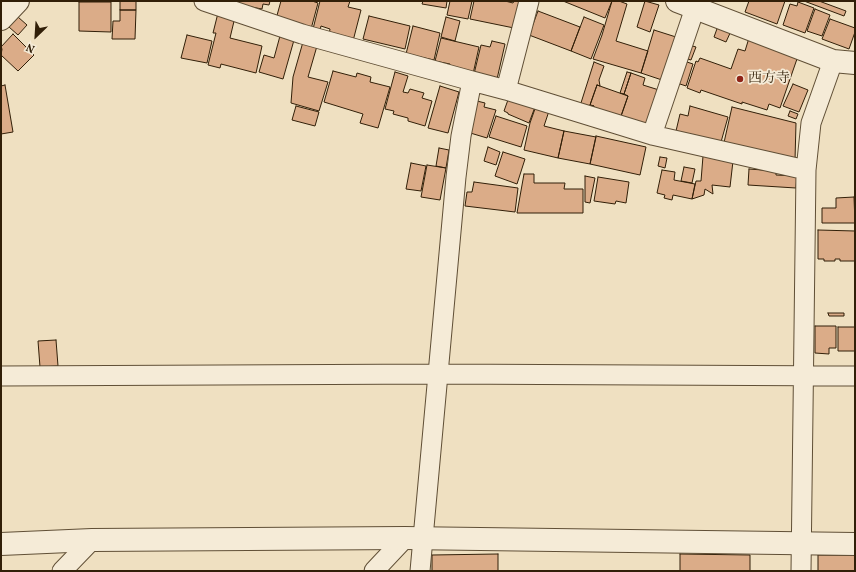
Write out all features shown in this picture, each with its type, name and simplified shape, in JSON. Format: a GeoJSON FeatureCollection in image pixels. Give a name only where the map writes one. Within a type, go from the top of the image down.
{"type":"FeatureCollection","features":[{"type":"Feature","properties":{"kind":"street"},"geometry":{"type":"LineString","coordinates":[[1,19],[18,1]]}},
{"type":"Feature","properties":{"kind":"street"},"geometry":{"type":"LineString","coordinates":[[204,1],[302,34],[506,90],[652,135],[806,170]]}},
{"type":"Feature","properties":{"kind":"street"},"geometry":{"type":"LineString","coordinates":[[506,90],[529,1]]}},
{"type":"Feature","properties":{"kind":"street"},"geometry":{"type":"LineString","coordinates":[[652,135],[686,4],[833,61],[855,63]]}},
{"type":"Feature","properties":{"kind":"street"},"geometry":{"type":"LineString","coordinates":[[801,571],[806,170],[811,123],[833,61]]}},
{"type":"Feature","properties":{"kind":"street"},"geometry":{"type":"LineString","coordinates":[[420,571],[414,538],[438,374],[461,136],[472,81]]}},
{"type":"Feature","properties":{"kind":"street"},"geometry":{"type":"LineString","coordinates":[[1,376],[438,374],[855,376]]}},
{"type":"Feature","properties":{"kind":"street"},"geometry":{"type":"LineString","coordinates":[[374,571],[414,538]]}},
{"type":"Feature","properties":{"kind":"street"},"geometry":{"type":"LineString","coordinates":[[1,544],[92,540],[414,538],[855,544]]}},
{"type":"Feature","properties":{"kind":"street"},"geometry":{"type":"LineString","coordinates":[[62,571],[92,540]]}},
{"type":"Feature","properties":{"kind":"building"},"geometry":{"type":"Polygon","coordinates":[[[120,1],[136,1],[136,10],[120,10],[120,1]]]}},
{"type":"Feature","properties":{"kind":"building"},"geometry":{"type":"Polygon","coordinates":[[[230,1],[270,1],[269,5],[263,4],[262,9],[230,3],[230,1]]]}},
{"type":"Feature","properties":{"kind":"building"},"geometry":{"type":"Polygon","coordinates":[[[281,1],[312,1],[318,3],[311,29],[276,19],[281,1]]]}},
{"type":"Feature","properties":{"kind":"building"},"geometry":{"type":"Polygon","coordinates":[[[320,1],[350,1],[348,7],[361,10],[353,41],[329,35],[330,29],[321,26],[320,30],[313,29],[320,1]]]}},
{"type":"Feature","properties":{"kind":"building"},"geometry":{"type":"Polygon","coordinates":[[[423,1],[447,1],[446,8],[422,4],[423,1]]]}},
{"type":"Feature","properties":{"kind":"building"},"geometry":{"type":"Polygon","coordinates":[[[450,1],[472,1],[468,19],[447,15],[450,1]]]}},
{"type":"Feature","properties":{"kind":"building"},"geometry":{"type":"Polygon","coordinates":[[[474,1],[505,1],[513,3],[514,1],[520,1],[514,28],[470,19],[474,1]]]}},
{"type":"Feature","properties":{"kind":"building"},"geometry":{"type":"Polygon","coordinates":[[[563,1],[612,1],[605,18],[563,1]]]}},
{"type":"Feature","properties":{"kind":"building"},"geometry":{"type":"Polygon","coordinates":[[[612,1],[619,1],[627,4],[616,41],[648,51],[641,73],[593,59],[612,1]]]}},
{"type":"Feature","properties":{"kind":"building"},"geometry":{"type":"Polygon","coordinates":[[[645,1],[659,5],[650,32],[637,27],[645,1]]]}},
{"type":"Feature","properties":{"kind":"building"},"geometry":{"type":"Polygon","coordinates":[[[749,1],[785,1],[777,24],[745,12],[749,1]]]}},
{"type":"Feature","properties":{"kind":"building"},"geometry":{"type":"Polygon","coordinates":[[[804,1],[819,1],[846,11],[844,16],[804,1]]]}},
{"type":"Feature","properties":{"kind":"building"},"geometry":{"type":"Polygon","coordinates":[[[79,2],[111,2],[111,32],[79,31],[79,2]]]}},
{"type":"Feature","properties":{"kind":"building"},"geometry":{"type":"Polygon","coordinates":[[[798,2],[814,8],[805,33],[783,25],[790,4],[797,6],[798,2]]]}},
{"type":"Feature","properties":{"kind":"building"},"geometry":{"type":"Polygon","coordinates":[[[815,9],[830,15],[822,36],[807,31],[815,9]]]}},
{"type":"Feature","properties":{"kind":"building"},"geometry":{"type":"Polygon","coordinates":[[[120,10],[136,10],[135,39],[112,39],[113,21],[120,21],[120,10]]]}},
{"type":"Feature","properties":{"kind":"building"},"geometry":{"type":"Polygon","coordinates":[[[538,11],[580,27],[571,51],[529,35],[538,11]]]}},
{"type":"Feature","properties":{"kind":"building"},"geometry":{"type":"Polygon","coordinates":[[[218,13],[235,17],[230,38],[262,46],[256,73],[221,64],[220,68],[208,65],[216,33],[213,33],[218,13]]]}},
{"type":"Feature","properties":{"kind":"building"},"geometry":{"type":"Polygon","coordinates":[[[369,16],[410,26],[405,49],[363,39],[369,16]]]}},
{"type":"Feature","properties":{"kind":"building"},"geometry":{"type":"Polygon","coordinates":[[[18,17],[27,25],[18,35],[9,27],[18,17]]]}},
{"type":"Feature","properties":{"kind":"building"},"geometry":{"type":"Polygon","coordinates":[[[446,17],[460,21],[455,41],[441,37],[446,17]]]}},
{"type":"Feature","properties":{"kind":"building"},"geometry":{"type":"Polygon","coordinates":[[[584,17],[604,25],[591,59],[571,51],[584,17]]]}},
{"type":"Feature","properties":{"kind":"building"},"geometry":{"type":"Polygon","coordinates":[[[830,19],[855,28],[849,49],[822,39],[830,19]]]}},
{"type":"Feature","properties":{"kind":"building"},"geometry":{"type":"Polygon","coordinates":[[[413,26],[440,33],[434,60],[406,54],[413,26]]]}},
{"type":"Feature","properties":{"kind":"building"},"geometry":{"type":"Polygon","coordinates":[[[718,26],[731,31],[726,42],[714,37],[718,26]]]}},
{"type":"Feature","properties":{"kind":"building"},"geometry":{"type":"Polygon","coordinates":[[[654,30],[676,37],[662,80],[641,73],[654,30]]]}},
{"type":"Feature","properties":{"kind":"building"},"geometry":{"type":"Polygon","coordinates":[[[13,34],[34,55],[18,71],[1,55],[1,47],[13,34]]]}},
{"type":"Feature","properties":{"kind":"building"},"geometry":{"type":"Polygon","coordinates":[[[187,35],[212,41],[207,63],[181,58],[187,35]]]}},
{"type":"Feature","properties":{"kind":"building"},"geometry":{"type":"Polygon","coordinates":[[[280,36],[294,40],[283,79],[259,72],[264,55],[274,58],[280,36]]]}},
{"type":"Feature","properties":{"kind":"building"},"geometry":{"type":"Polygon","coordinates":[[[441,38],[479,47],[473,74],[449,68],[450,64],[435,61],[441,38]]]}},
{"type":"Feature","properties":{"kind":"building","name":"西方寺"},"geometry":{"type":"Polygon","coordinates":[[[749,38],[798,56],[780,108],[769,104],[767,110],[742,102],[742,104],[701,90],[700,93],[687,88],[696,61],[698,62],[700,58],[731,69],[738,49],[745,51],[749,38]]]}},
{"type":"Feature","properties":{"kind":"building"},"geometry":{"type":"Polygon","coordinates":[[[492,41],[505,44],[497,79],[474,74],[481,45],[490,47],[492,41]]]}},
{"type":"Feature","properties":{"kind":"building"},"geometry":{"type":"Polygon","coordinates":[[[303,42],[317,46],[308,77],[328,82],[319,111],[291,103],[293,77],[303,42]]]}},
{"type":"Feature","properties":{"kind":"building"},"geometry":{"type":"Polygon","coordinates":[[[689,45],[696,47],[691,60],[684,58],[689,45]]]}},
{"type":"Feature","properties":{"kind":"building"},"geometry":{"type":"Polygon","coordinates":[[[684,61],[693,64],[686,86],[677,83],[684,61]]]}},
{"type":"Feature","properties":{"kind":"building"},"geometry":{"type":"Polygon","coordinates":[[[594,62],[604,66],[599,80],[600,86],[597,85],[590,105],[594,106],[593,111],[580,106],[594,62]]]}},
{"type":"Feature","properties":{"kind":"building"},"geometry":{"type":"Polygon","coordinates":[[[333,71],[356,77],[357,73],[371,77],[370,82],[390,87],[378,128],[360,123],[363,114],[324,102],[333,71]]]}},
{"type":"Feature","properties":{"kind":"building"},"geometry":{"type":"Polygon","coordinates":[[[395,72],[408,76],[403,92],[408,93],[410,89],[424,93],[422,98],[432,101],[425,126],[408,121],[408,118],[393,114],[394,111],[385,109],[395,72]]]}},
{"type":"Feature","properties":{"kind":"building"},"geometry":{"type":"Polygon","coordinates":[[[627,72],[631,73],[624,94],[620,93],[627,72]]]}},
{"type":"Feature","properties":{"kind":"building"},"geometry":{"type":"Polygon","coordinates":[[[631,73],[645,78],[643,85],[659,90],[647,128],[620,119],[628,96],[624,94],[631,73]]]}},
{"type":"Feature","properties":{"kind":"building"},"geometry":{"type":"Polygon","coordinates":[[[793,84],[808,90],[799,112],[783,106],[793,84]]]}},
{"type":"Feature","properties":{"kind":"building"},"geometry":{"type":"Polygon","coordinates":[[[5,85],[13,132],[1,134],[1,86],[5,85]]]}},
{"type":"Feature","properties":{"kind":"building"},"geometry":{"type":"Polygon","coordinates":[[[597,85],[628,96],[620,119],[593,111],[594,106],[590,105],[597,85]]]}},
{"type":"Feature","properties":{"kind":"building"},"geometry":{"type":"Polygon","coordinates":[[[440,86],[459,92],[448,133],[428,128],[440,86]]]}},
{"type":"Feature","properties":{"kind":"building"},"geometry":{"type":"Polygon","coordinates":[[[509,97],[535,107],[529,123],[504,111],[509,97]]]}},
{"type":"Feature","properties":{"kind":"building"},"geometry":{"type":"Polygon","coordinates":[[[477,101],[485,103],[484,107],[496,110],[487,138],[467,132],[477,101]]]}},
{"type":"Feature","properties":{"kind":"building"},"geometry":{"type":"Polygon","coordinates":[[[296,106],[319,112],[315,126],[292,120],[296,106]]]}},
{"type":"Feature","properties":{"kind":"building"},"geometry":{"type":"Polygon","coordinates":[[[536,106],[549,111],[544,126],[564,131],[558,158],[524,150],[530,123],[536,106]]]}},
{"type":"Feature","properties":{"kind":"building"},"geometry":{"type":"Polygon","coordinates":[[[690,106],[728,117],[721,142],[676,131],[680,114],[688,116],[690,106]]]}},
{"type":"Feature","properties":{"kind":"building"},"geometry":{"type":"Polygon","coordinates":[[[732,107],[796,123],[795,160],[723,147],[732,107]]]}},
{"type":"Feature","properties":{"kind":"building"},"geometry":{"type":"Polygon","coordinates":[[[790,111],[798,114],[796,119],[788,116],[790,111]]]}},
{"type":"Feature","properties":{"kind":"building"},"geometry":{"type":"Polygon","coordinates":[[[496,116],[527,126],[521,147],[489,137],[496,116]]]}},
{"type":"Feature","properties":{"kind":"building"},"geometry":{"type":"Polygon","coordinates":[[[564,131],[596,137],[590,164],[558,158],[564,131]]]}},
{"type":"Feature","properties":{"kind":"building"},"geometry":{"type":"Polygon","coordinates":[[[596,136],[646,147],[640,175],[590,164],[596,136]]]}},
{"type":"Feature","properties":{"kind":"building"},"geometry":{"type":"Polygon","coordinates":[[[488,147],[500,152],[496,165],[484,161],[488,147]]]}},
{"type":"Feature","properties":{"kind":"building"},"geometry":{"type":"Polygon","coordinates":[[[439,148],[449,150],[446,168],[436,166],[439,148]]]}},
{"type":"Feature","properties":{"kind":"building"},"geometry":{"type":"Polygon","coordinates":[[[503,152],[525,159],[517,184],[495,176],[503,152]]]}},
{"type":"Feature","properties":{"kind":"building"},"geometry":{"type":"Polygon","coordinates":[[[703,156],[733,161],[730,187],[712,185],[713,194],[705,189],[704,195],[692,199],[696,181],[701,181],[703,156]]]}},
{"type":"Feature","properties":{"kind":"building"},"geometry":{"type":"Polygon","coordinates":[[[660,157],[667,158],[665,168],[658,166],[660,157]]]}},
{"type":"Feature","properties":{"kind":"building"},"geometry":{"type":"Polygon","coordinates":[[[411,163],[426,166],[421,191],[406,189],[411,163]]]}},
{"type":"Feature","properties":{"kind":"building"},"geometry":{"type":"Polygon","coordinates":[[[427,165],[446,168],[440,200],[421,197],[427,165]]]}},
{"type":"Feature","properties":{"kind":"building"},"geometry":{"type":"Polygon","coordinates":[[[684,167],[695,169],[692,183],[681,181],[684,167]]]}},
{"type":"Feature","properties":{"kind":"building"},"geometry":{"type":"Polygon","coordinates":[[[749,169],[776,171],[776,175],[797,176],[796,188],[748,185],[749,169]]]}},
{"type":"Feature","properties":{"kind":"building"},"geometry":{"type":"Polygon","coordinates":[[[662,170],[675,172],[674,180],[695,184],[692,199],[673,195],[672,200],[664,198],[665,195],[657,193],[662,170]]]}},
{"type":"Feature","properties":{"kind":"building"},"geometry":{"type":"Polygon","coordinates":[[[524,174],[534,174],[534,183],[565,183],[564,189],[583,189],[583,213],[517,213],[524,174]]]}},
{"type":"Feature","properties":{"kind":"building"},"geometry":{"type":"Polygon","coordinates":[[[585,176],[595,178],[590,203],[585,202],[585,176]]]}},
{"type":"Feature","properties":{"kind":"building"},"geometry":{"type":"Polygon","coordinates":[[[598,177],[629,182],[626,203],[616,201],[615,204],[594,201],[598,177]]]}},
{"type":"Feature","properties":{"kind":"building"},"geometry":{"type":"Polygon","coordinates":[[[474,182],[518,188],[515,212],[465,206],[467,192],[472,192],[474,182]]]}},
{"type":"Feature","properties":{"kind":"building"},"geometry":{"type":"Polygon","coordinates":[[[854,197],[855,223],[822,223],[822,208],[836,208],[836,198],[854,197]]]}},
{"type":"Feature","properties":{"kind":"building"},"geometry":{"type":"Polygon","coordinates":[[[818,230],[855,231],[855,261],[840,261],[840,259],[835,259],[835,261],[824,261],[824,259],[818,259],[818,230]]]}},
{"type":"Feature","properties":{"kind":"building"},"geometry":{"type":"Polygon","coordinates":[[[828,313],[844,313],[844,316],[829,316],[828,313]]]}},
{"type":"Feature","properties":{"kind":"building"},"geometry":{"type":"Polygon","coordinates":[[[815,326],[836,326],[836,348],[829,348],[829,354],[815,353],[815,326]]]}},
{"type":"Feature","properties":{"kind":"building"},"geometry":{"type":"Polygon","coordinates":[[[838,327],[855,327],[855,351],[838,351],[838,327]]]}},
{"type":"Feature","properties":{"kind":"building"},"geometry":{"type":"Polygon","coordinates":[[[56,340],[58,366],[40,367],[38,341],[56,340]]]}},
{"type":"Feature","properties":{"kind":"building"},"geometry":{"type":"Polygon","coordinates":[[[498,554],[498,571],[432,571],[432,555],[498,554]]]}},
{"type":"Feature","properties":{"kind":"building"},"geometry":{"type":"Polygon","coordinates":[[[680,554],[750,555],[750,571],[680,571],[680,554]]]}},
{"type":"Feature","properties":{"kind":"building"},"geometry":{"type":"Polygon","coordinates":[[[818,555],[855,555],[855,571],[818,571],[818,555]]]}},
{"type":"Feature","properties":{"kind":"place","name":"西方寺"},"geometry":{"type":"Point","coordinates":[740,79]}}]}
